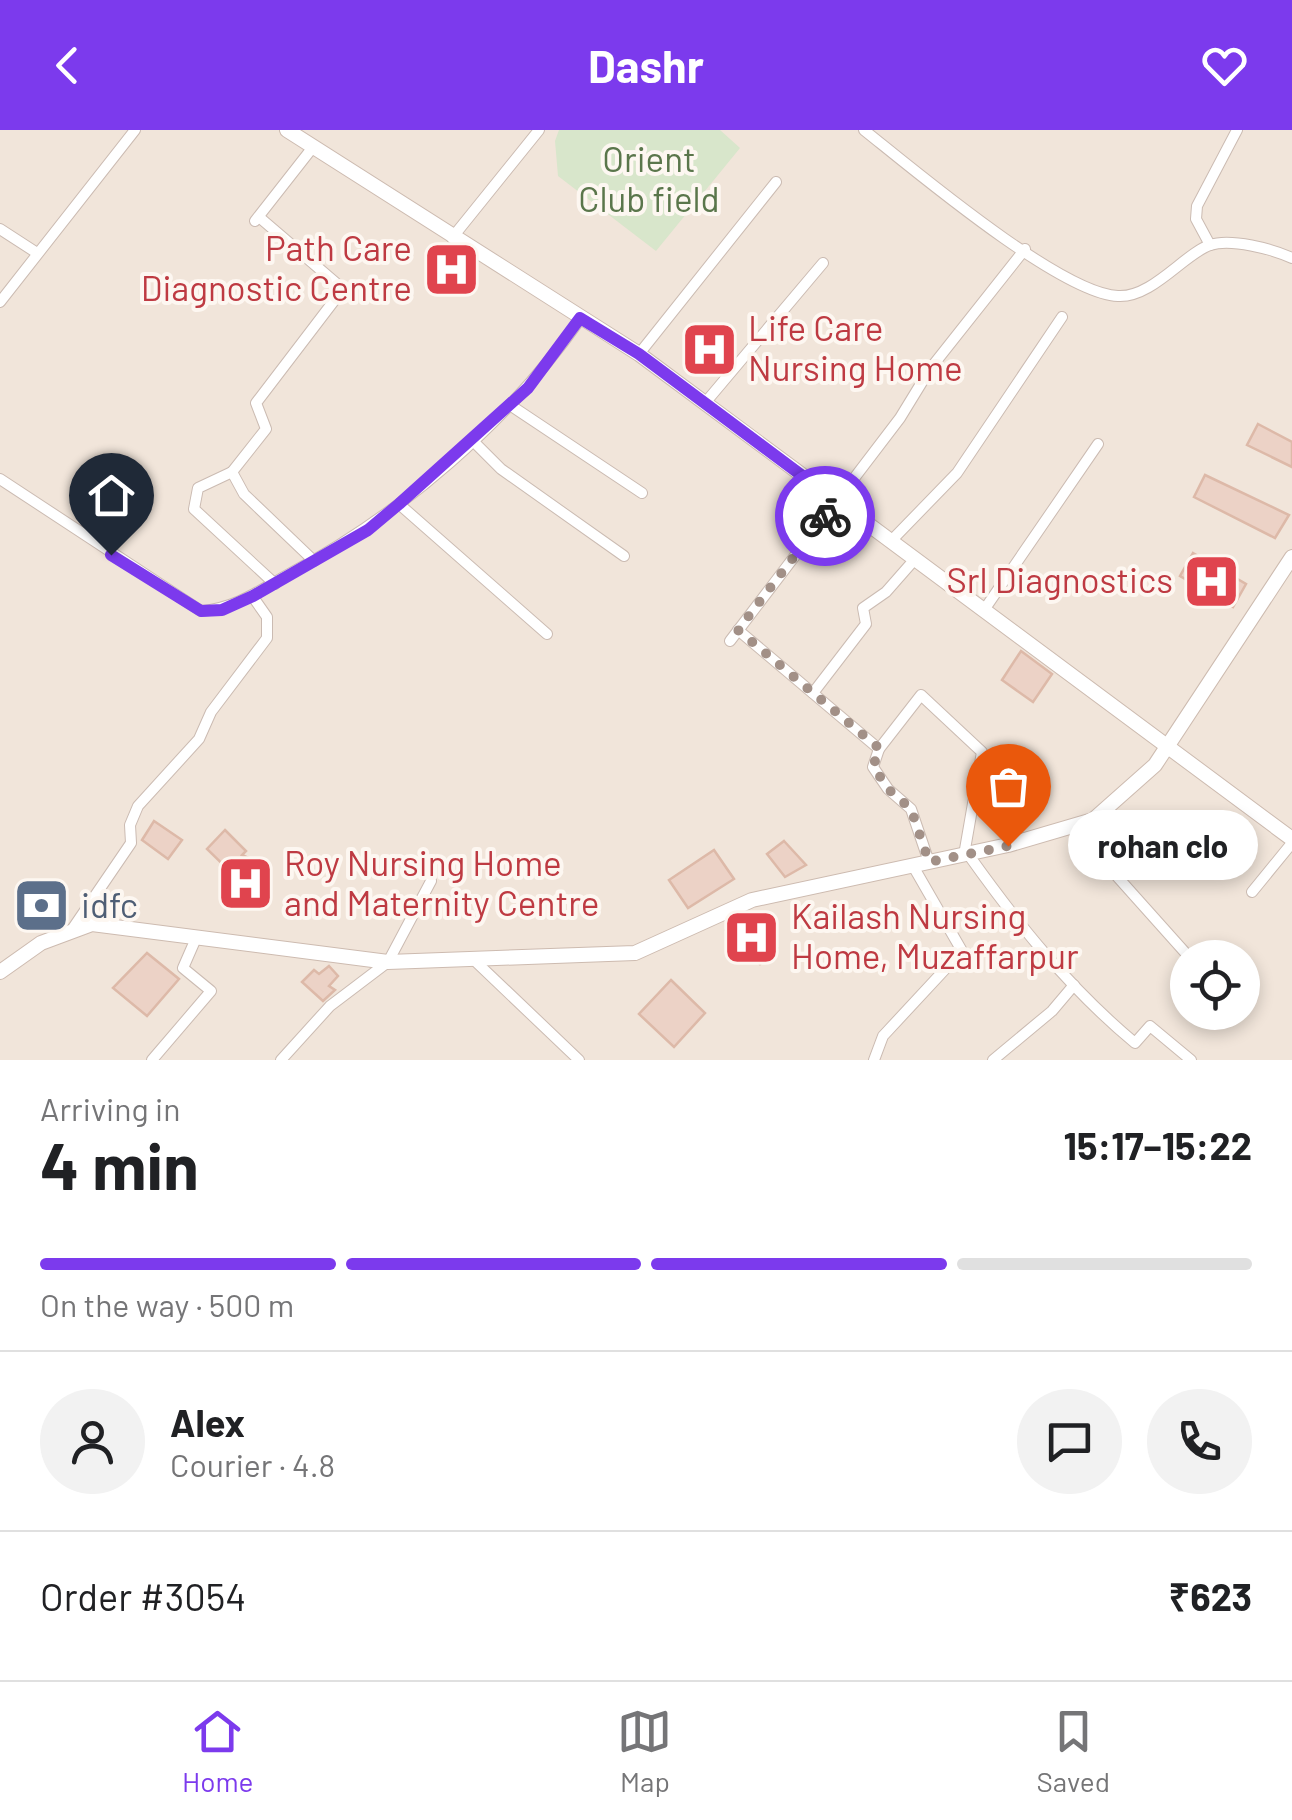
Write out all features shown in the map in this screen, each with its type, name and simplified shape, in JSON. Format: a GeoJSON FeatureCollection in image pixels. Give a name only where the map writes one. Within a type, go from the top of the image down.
{"type":"FeatureCollection","features":[{"type":"Feature","properties":{"kind":"main road"},"geometry":{"type":"LineString","coordinates":[[287,130],[639,354],[1292,841]]}},
{"type":"Feature","properties":{"kind":"main road"},"geometry":{"type":"LineString","coordinates":[[0,972],[41,943],[92,924],[388,962],[635,952],[752,900],[966,854],[1093,820],[1133,789],[1168,746],[1289,567]]}},
{"type":"Feature","properties":{"kind":"street"},"geometry":{"type":"LineString","coordinates":[[0,302],[135,130]]}},
{"type":"Feature","properties":{"kind":"street"},"geometry":{"type":"LineString","coordinates":[[452,238],[539,130]]}},
{"type":"Feature","properties":{"kind":"street"},"geometry":{"type":"LineString","coordinates":[[864,130],[1025,250],[1076,282],[1118,296],[1140,291],[1210,245],[1247,246],[1292,258]]}},
{"type":"Feature","properties":{"kind":"street"},"geometry":{"type":"LineString","coordinates":[[1210,245],[1196,219],[1196,206],[1232,133]]}},
{"type":"Feature","properties":{"kind":"street"},"geometry":{"type":"LineString","coordinates":[[275,584],[194,509],[198,488],[232,472],[266,428],[256,403],[343,289],[257,220],[313,147]]}},
{"type":"Feature","properties":{"kind":"street"},"geometry":{"type":"LineString","coordinates":[[639,354],[776,182]]}},
{"type":"Feature","properties":{"kind":"street"},"geometry":{"type":"LineString","coordinates":[[0,230],[37,253]]}},
{"type":"Feature","properties":{"kind":"street"},"geometry":{"type":"LineString","coordinates":[[730,641],[900,418],[930,369],[1025,250]]}},
{"type":"Feature","properties":{"kind":"street"},"geometry":{"type":"LineString","coordinates":[[705,403],[822,263]]}},
{"type":"Feature","properties":{"kind":"street"},"geometry":{"type":"LineString","coordinates":[[891,541],[957,472],[1062,317]]}},
{"type":"Feature","properties":{"kind":"street"},"geometry":{"type":"LineString","coordinates":[[0,480],[201,611],[222,610],[368,530],[528,388],[580,318]]}},
{"type":"Feature","properties":{"kind":"street"},"geometry":{"type":"LineString","coordinates":[[510,405],[642,493]]}},
{"type":"Feature","properties":{"kind":"street"},"geometry":{"type":"LineString","coordinates":[[472,440],[502,470],[624,556]]}},
{"type":"Feature","properties":{"kind":"street"},"geometry":{"type":"LineString","coordinates":[[984,610],[1098,444]]}},
{"type":"Feature","properties":{"kind":"street"},"geometry":{"type":"LineString","coordinates":[[232,472],[244,494],[314,561]]}},
{"type":"Feature","properties":{"kind":"street"},"geometry":{"type":"LineString","coordinates":[[399,504],[547,634]]}},
{"type":"Feature","properties":{"kind":"street"},"geometry":{"type":"LineString","coordinates":[[813,693],[866,624],[863,608],[886,592],[915,559]]}},
{"type":"Feature","properties":{"kind":"street"},"geometry":{"type":"LineString","coordinates":[[70,932],[131,843],[130,825],[138,806],[199,739],[212,712],[266,638],[268,617],[253,596]]}},
{"type":"Feature","properties":{"kind":"street"},"geometry":{"type":"LineString","coordinates":[[738,630],[880,749]]}},
{"type":"Feature","properties":{"kind":"street"},"geometry":{"type":"LineString","coordinates":[[929,862],[911,809],[888,789],[873,766],[880,749],[920,696],[982,752],[966,854],[1026,934],[1135,1043],[1150,1026],[1190,1060]]}},
{"type":"Feature","properties":{"kind":"street"},"geometry":{"type":"LineString","coordinates":[[1072,826],[1174,940]]}},
{"type":"Feature","properties":{"kind":"street"},"geometry":{"type":"LineString","coordinates":[[1252,892],[1292,841]]}},
{"type":"Feature","properties":{"kind":"street"},"geometry":{"type":"LineString","coordinates":[[874,1060],[883,1036],[962,952],[912,866]]}},
{"type":"Feature","properties":{"kind":"street"},"geometry":{"type":"LineString","coordinates":[[281,1060],[330,1006],[388,962],[431,881]]}},
{"type":"Feature","properties":{"kind":"street"},"geometry":{"type":"LineString","coordinates":[[152,1060],[211,991],[183,968],[196,936]]}},
{"type":"Feature","properties":{"kind":"street"},"geometry":{"type":"LineString","coordinates":[[474,960],[579,1060]]}},
{"type":"Feature","properties":{"kind":"street"},"geometry":{"type":"LineString","coordinates":[[1001,1058],[1074,985]]}},
{"type":"Feature","properties":{"kind":"shaded area"},"geometry":{"type":"Polygon","coordinates":[[[0,130],[1292,130],[1292,1060],[0,1060],[0,130]]]}},
{"type":"Feature","properties":{"kind":"green space","name":"Orient Club field"},"geometry":{"type":"Polygon","coordinates":[[[559,130],[720,130],[740,148],[656,251],[558,176],[555,141],[559,130]]]}},
{"type":"Feature","properties":{"kind":"building"},"geometry":{"type":"Polygon","coordinates":[[[1258,424],[1292,442],[1292,467],[1247,445],[1258,424]]]}},
{"type":"Feature","properties":{"kind":"building"},"geometry":{"type":"Polygon","coordinates":[[[1205,475],[1289,515],[1275,538],[1194,497],[1205,475]]]}},
{"type":"Feature","properties":{"kind":"building"},"geometry":{"type":"Polygon","coordinates":[[[1193,553],[1246,584],[1233,607],[1180,576],[1193,553]]]}},
{"type":"Feature","properties":{"kind":"building"},"geometry":{"type":"Polygon","coordinates":[[[1021,651],[1052,674],[1033,702],[1002,680],[1021,651]]]}},
{"type":"Feature","properties":{"kind":"building"},"geometry":{"type":"Polygon","coordinates":[[[154,821],[182,840],[168,859],[142,840],[154,821]]]}},
{"type":"Feature","properties":{"kind":"building"},"geometry":{"type":"Polygon","coordinates":[[[225,830],[246,851],[242,855],[264,865],[250,896],[235,889],[239,880],[207,849],[225,830]]]}},
{"type":"Feature","properties":{"kind":"building"},"geometry":{"type":"Polygon","coordinates":[[[784,841],[806,865],[785,877],[767,854],[784,841]]]}},
{"type":"Feature","properties":{"kind":"building"},"geometry":{"type":"Polygon","coordinates":[[[714,850],[734,879],[688,908],[669,880],[714,850]]]}},
{"type":"Feature","properties":{"kind":"building"},"geometry":{"type":"Polygon","coordinates":[[[745,915],[777,948],[760,964],[726,930],[745,915]]]}},
{"type":"Feature","properties":{"kind":"building"},"geometry":{"type":"Polygon","coordinates":[[[147,953],[179,979],[147,1016],[113,988],[147,953]]]}},
{"type":"Feature","properties":{"kind":"building"},"geometry":{"type":"Polygon","coordinates":[[[329,966],[338,976],[329,986],[335,990],[323,1001],[302,982],[314,970],[319,974],[329,966]]]}},
{"type":"Feature","properties":{"kind":"building"},"geometry":{"type":"Polygon","coordinates":[[[671,980],[705,1013],[674,1047],[639,1014],[671,980]]]}},
{"type":"Feature","properties":{"kind":"way so far"},"geometry":{"type":"LineString","coordinates":[[825,516],[738,630],[880,749],[873,766],[888,789],[911,809],[929,862],[1008,846]]}},
{"type":"Feature","properties":{"kind":"place","name":"Path Care Diagnostic Centre"},"geometry":{"type":"Point","coordinates":[451,269]}},
{"type":"Feature","properties":{"kind":"place","name":"Life Care Nursing Home"},"geometry":{"type":"Point","coordinates":[709,349]}},
{"type":"Feature","properties":{"kind":"place","name":"Srl Diagnostics"},"geometry":{"type":"Point","coordinates":[1212,581]}},
{"type":"Feature","properties":{"kind":"place","name":"rohan clo"},"geometry":{"type":"Point","coordinates":[1008,846]}},
{"type":"Feature","properties":{"kind":"place","name":"Roy Nursing Home and Maternity Centre"},"geometry":{"type":"Point","coordinates":[245,884]}},
{"type":"Feature","properties":{"kind":"place","name":"idfc"},"geometry":{"type":"Point","coordinates":[42,906]}},
{"type":"Feature","properties":{"kind":"place","name":"Kailash Nursing Home, Muzaffarpur"},"geometry":{"type":"Point","coordinates":[752,937]}},
{"type":"Feature","properties":{"kind":"route"},"geometry":{"type":"LineString","coordinates":[[111,555],[201,611],[222,610],[253,596],[368,530],[399,504],[528,388],[580,318],[639,354],[836,501],[825,516]]}}]}
